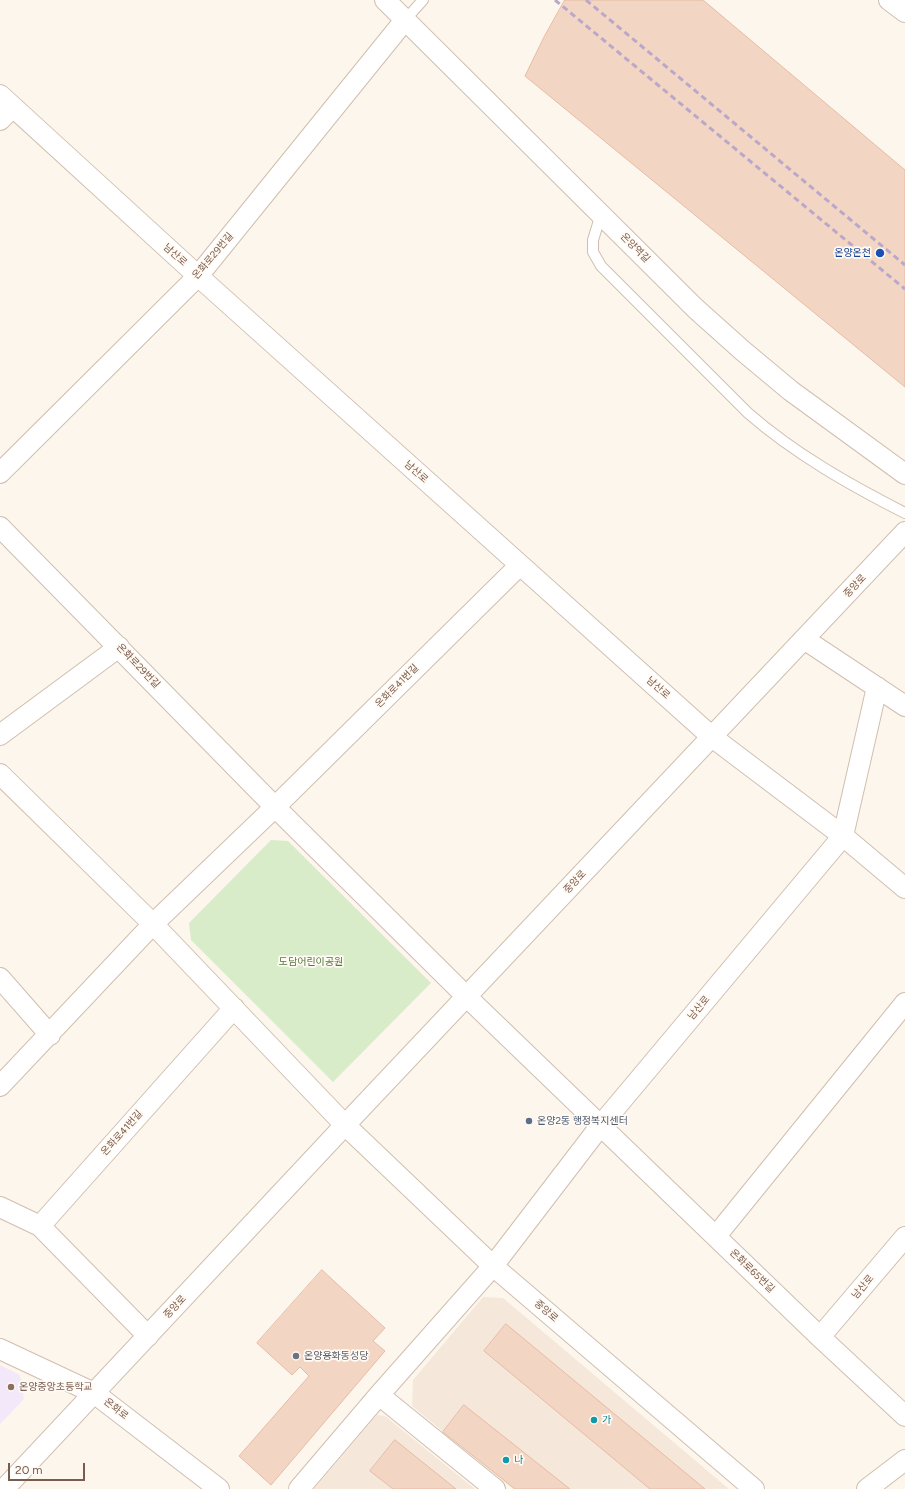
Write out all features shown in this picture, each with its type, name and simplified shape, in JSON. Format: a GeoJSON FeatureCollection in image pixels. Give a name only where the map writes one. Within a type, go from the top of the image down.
{"type":"FeatureCollection","features":[{"type":"Feature","properties":{"kind":"street","name":"온양역길"},"geometry":{"type":"LineString","coordinates":[[385,0],[696,309],[791,391],[905,474]]}},
{"type":"Feature","properties":{"kind":"street"},"geometry":{"type":"LineString","coordinates":[[889,0],[905,12]]}},
{"type":"Feature","properties":{"kind":"street","name":"온화로29번길"},"geometry":{"type":"LineString","coordinates":[[0,473],[198,276],[405,20]]}},
{"type":"Feature","properties":{"kind":"street","name":"남산로"},"geometry":{"type":"LineString","coordinates":[[4,108],[198,276],[712,737],[842,836],[905,888]]}},
{"type":"Feature","properties":{"kind":"street","name":"온화로29번길"},"geometry":{"type":"LineString","coordinates":[[0,527],[275,806]]}},
{"type":"Feature","properties":{"kind":"street","name":"중앙로"},"geometry":{"type":"LineString","coordinates":[[4,1489],[345,1125],[905,532]]}},
{"type":"Feature","properties":{"kind":"street","name":"온화로41번길"},"geometry":{"type":"LineString","coordinates":[[0,1086],[50,1035],[153,924],[520,565]]}},
{"type":"Feature","properties":{"kind":"street"},"geometry":{"type":"LineString","coordinates":[[804,639],[905,706]]}},
{"type":"Feature","properties":{"kind":"street"},"geometry":{"type":"LineString","coordinates":[[0,735],[119,647]]}},
{"type":"Feature","properties":{"kind":"street"},"geometry":{"type":"LineString","coordinates":[[842,836],[877,687]]}},
{"type":"Feature","properties":{"kind":"street"},"geometry":{"type":"LineString","coordinates":[[0,774],[153,924],[345,1125]]}},
{"type":"Feature","properties":{"kind":"street"},"geometry":{"type":"LineString","coordinates":[[275,806],[467,997]]}},
{"type":"Feature","properties":{"kind":"street","name":"남산로"},"geometry":{"type":"LineString","coordinates":[[299,1489],[379,1395],[493,1266],[601,1125],[842,836]]}},
{"type":"Feature","properties":{"kind":"street"},"geometry":{"type":"LineString","coordinates":[[0,978],[50,1035]]}},
{"type":"Feature","properties":{"kind":"street","name":"온화로65번길"},"geometry":{"type":"LineString","coordinates":[[467,997],[820,1337],[905,1416]]}},
{"type":"Feature","properties":{"kind":"street"},"geometry":{"type":"LineString","coordinates":[[716,1236],[905,1003]]}},
{"type":"Feature","properties":{"kind":"street","name":"온화로41번길"},"geometry":{"type":"LineString","coordinates":[[40,1226],[234,1008]]}},
{"type":"Feature","properties":{"kind":"street","name":"중앙로"},"geometry":{"type":"LineString","coordinates":[[345,1125],[493,1266],[754,1489]]}},
{"type":"Feature","properties":{"kind":"street"},"geometry":{"type":"LineString","coordinates":[[0,1207],[40,1226],[148,1336]]}},
{"type":"Feature","properties":{"kind":"street","name":"남산로"},"geometry":{"type":"LineString","coordinates":[[820,1337],[905,1237]]}},
{"type":"Feature","properties":{"kind":"street","name":"온화로"},"geometry":{"type":"LineString","coordinates":[[0,1349],[94,1393],[219,1489]]}},
{"type":"Feature","properties":{"kind":"street"},"geometry":{"type":"LineString","coordinates":[[379,1395],[495,1489]]}},
{"type":"Feature","properties":{"kind":"street"},"geometry":{"type":"LineString","coordinates":[[867,1489],[905,1460]]}},
{"type":"Feature","properties":{"kind":"lane"},"geometry":{"type":"LineString","coordinates":[[405,20],[423,0]]}},
{"type":"Feature","properties":{"kind":"lane"},"geometry":{"type":"LineString","coordinates":[[601,214],[593,240],[594,252],[601,266],[748,413],[771,434],[799,452],[868,494],[905,513]]}},
{"type":"Feature","properties":{"kind":"shaded area"},"geometry":{"type":"Polygon","coordinates":[[[483,1297],[503,1298],[729,1489],[513,1489],[412,1406],[413,1380],[483,1297]]]}},
{"type":"Feature","properties":{"kind":"shaded area","name":"온양중앙초등학교"},"geometry":{"type":"Polygon","coordinates":[[[0,1365],[20,1375],[24,1399],[0,1424],[0,1365]]]}},
{"type":"Feature","properties":{"kind":"shaded area"},"geometry":{"type":"Polygon","coordinates":[[[377,1415],[385,1416],[475,1489],[314,1489],[377,1415]]]}},
{"type":"Feature","properties":{"kind":"green space","name":"도담어린이공원"},"geometry":{"type":"Polygon","coordinates":[[[271,840],[288,841],[431,983],[333,1082],[191,940],[189,923],[271,840]]]}},
{"type":"Feature","properties":{"kind":"building"},"geometry":{"type":"Polygon","coordinates":[[[565,0],[703,0],[905,170],[905,387],[525,76],[544,37],[565,0]]]}},
{"type":"Feature","properties":{"kind":"building"},"geometry":{"type":"Polygon","coordinates":[[[322,1270],[385,1328],[373,1341],[385,1351],[271,1485],[239,1456],[309,1376],[300,1367],[292,1375],[257,1343],[322,1270]]]}},
{"type":"Feature","properties":{"kind":"building","name":"가"},"geometry":{"type":"Polygon","coordinates":[[[506,1324],[705,1489],[650,1489],[484,1351],[506,1324]]]}},
{"type":"Feature","properties":{"kind":"building","name":"나"},"geometry":{"type":"Polygon","coordinates":[[[464,1405],[570,1489],[515,1489],[443,1432],[464,1405]]]}},
{"type":"Feature","properties":{"kind":"building"},"geometry":{"type":"Polygon","coordinates":[[[395,1440],[456,1489],[393,1489],[370,1471],[395,1440]]]}},
{"type":"Feature","properties":{"kind":"railway"},"geometry":{"type":"LineString","coordinates":[[555,0],[905,289]]}},
{"type":"Feature","properties":{"kind":"railway"},"geometry":{"type":"LineString","coordinates":[[586,0],[905,265]]}},
{"type":"Feature","properties":{"kind":"place","name":"온양온천"},"geometry":{"type":"Point","coordinates":[880,253]}},
{"type":"Feature","properties":{"kind":"place","name":"온양2동 행정복지센터"},"geometry":{"type":"Point","coordinates":[529,1121]}},
{"type":"Feature","properties":{"kind":"place","name":"온양용화동성당"},"geometry":{"type":"Point","coordinates":[296,1356]}},
{"type":"Feature","properties":{"kind":"place","name":"온양중앙초등학교"},"geometry":{"type":"Point","coordinates":[11,1387]}},
{"type":"Feature","properties":{"kind":"place","name":"가"},"geometry":{"type":"Point","coordinates":[594,1420]}},
{"type":"Feature","properties":{"kind":"place","name":"나"},"geometry":{"type":"Point","coordinates":[506,1460]}}]}
